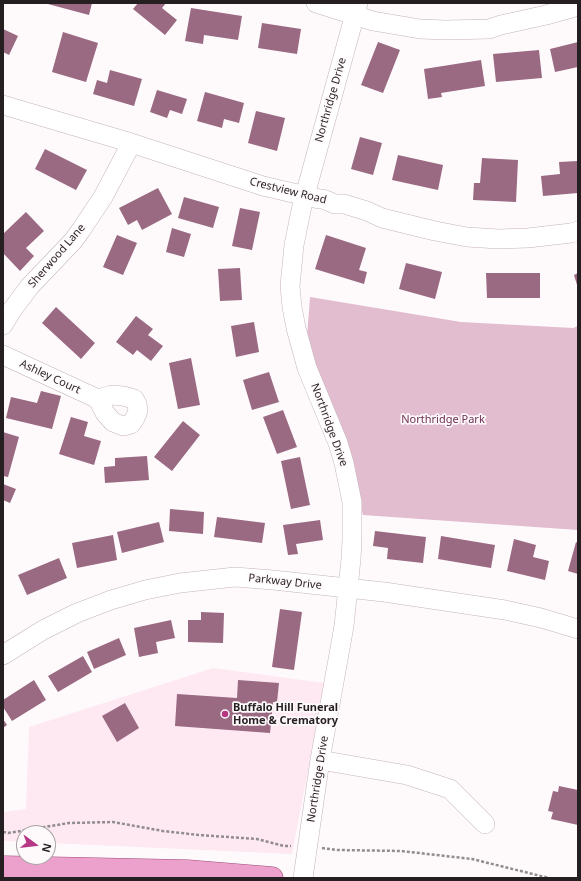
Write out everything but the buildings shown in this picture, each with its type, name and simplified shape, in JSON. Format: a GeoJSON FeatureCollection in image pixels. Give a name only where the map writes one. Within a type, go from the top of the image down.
{"type":"FeatureCollection","features":[{"type":"Feature","properties":{"kind":"main road"},"geometry":{"type":"LineString","coordinates":[[3,868],[187,871],[272,878]]}},
{"type":"Feature","properties":{"kind":"street"},"geometry":{"type":"LineString","coordinates":[[316,3],[356,9],[373,21],[420,29],[446,30],[489,30],[501,25],[546,16],[578,6]]}},
{"type":"Feature","properties":{"kind":"street","name":"Northridge Drive"},"geometry":{"type":"LineString","coordinates":[[303,878],[320,760],[344,626],[352,540],[352,502],[344,462],[338,443],[307,368],[296,328],[290,286],[294,246],[304,196],[356,9]]}},
{"type":"Feature","properties":{"kind":"street","name":"Crestview Road"},"geometry":{"type":"LineString","coordinates":[[3,105],[263,186],[327,200],[335,204],[344,204],[367,211],[382,218],[435,231],[467,237],[498,239],[528,238],[578,231]]}},
{"type":"Feature","properties":{"kind":"street","name":"Sherwood Lane"},"geometry":{"type":"LineString","coordinates":[[3,325],[30,286],[73,241],[81,230],[103,197],[131,144]]}},
{"type":"Feature","properties":{"kind":"street","name":"Ashley Court"},"geometry":{"type":"LineString","coordinates":[[3,355],[98,399]]}},
{"type":"Feature","properties":{"kind":"street","name":"Parkway Drive"},"geometry":{"type":"LineString","coordinates":[[3,655],[43,630],[77,613],[111,600],[180,583],[235,577],[384,592],[505,610],[541,618],[578,629]]}},
{"type":"Feature","properties":{"kind":"street"},"geometry":{"type":"LineString","coordinates":[[320,760],[407,775],[450,789],[485,824]]}},
{"type":"Feature","properties":{"kind":"path"},"geometry":{"type":"LineString","coordinates":[[3,832],[8,833],[69,823],[113,822],[163,831],[257,839],[284,846],[308,846],[337,850],[401,851],[472,859],[549,878]]}},
{"type":"Feature","properties":{"kind":"shaded area"},"geometry":{"type":"Polygon","coordinates":[[[213,668],[325,683],[292,854],[56,843],[56,825],[16,825],[16,842],[3,841],[3,812],[26,809],[29,727],[213,668]]]}},
{"type":"Feature","properties":{"kind":"green space","name":"Northridge Park"},"geometry":{"type":"Polygon","coordinates":[[[310,297],[461,322],[573,328],[578,326],[578,530],[363,515],[331,407],[306,350],[310,297]]]}},
{"type":"Feature","properties":{"kind":"place","name":"Buffalo Hill Funeral Home & Crematory"},"geometry":{"type":"Point","coordinates":[225,714]}}]}
